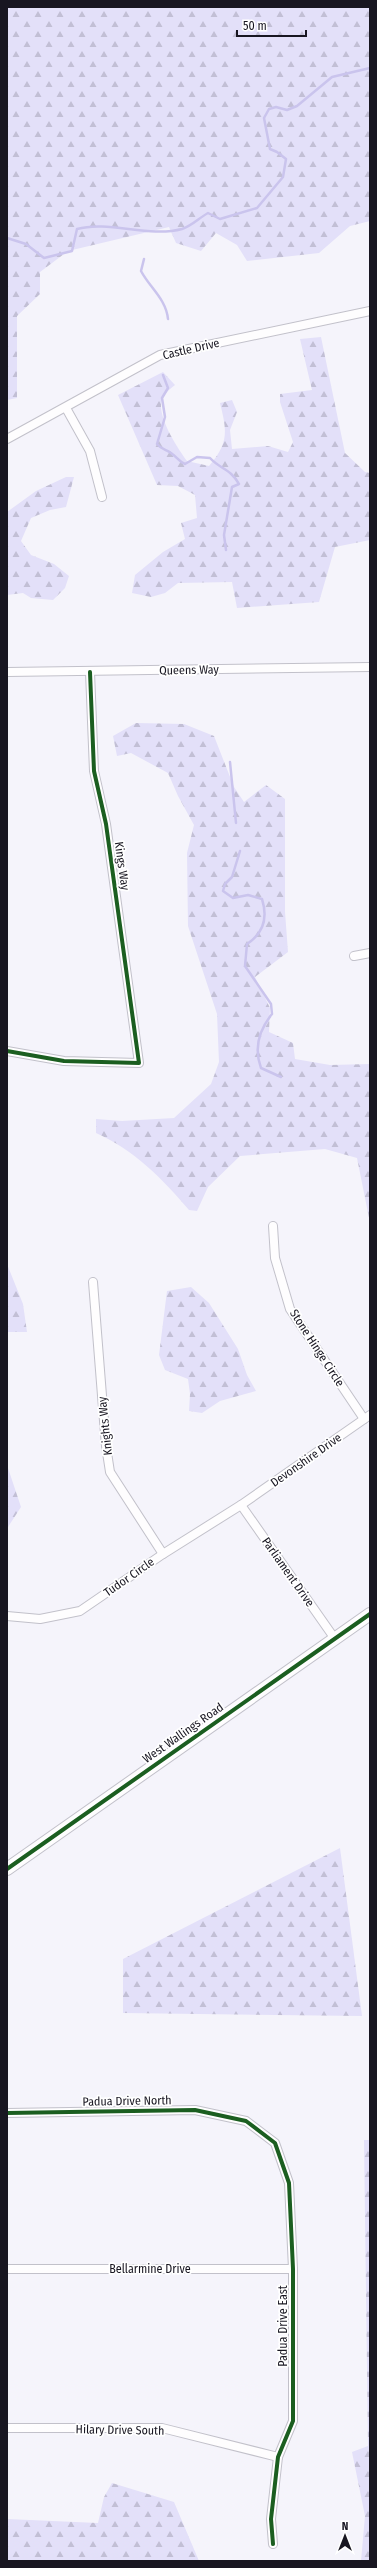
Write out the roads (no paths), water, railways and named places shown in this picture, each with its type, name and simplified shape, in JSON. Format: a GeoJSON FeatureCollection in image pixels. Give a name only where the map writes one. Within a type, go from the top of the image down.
{"type":"FeatureCollection","features":[{"type":"Feature","properties":{"kind":"street","name":"Castle Drive"},"geometry":{"type":"LineString","coordinates":[[7,439],[66,408],[160,355],[370,311]]}},
{"type":"Feature","properties":{"kind":"street"},"geometry":{"type":"LineString","coordinates":[[66,408],[90,451],[102,497]]}},
{"type":"Feature","properties":{"kind":"street","name":"Queens Way"},"geometry":{"type":"LineString","coordinates":[[7,672],[370,667]]}},
{"type":"Feature","properties":{"kind":"street","name":"Kings Way"},"geometry":{"type":"LineString","coordinates":[[7,1051],[64,1062],[139,1063],[106,824],[94,771],[90,672]]}},
{"type":"Feature","properties":{"kind":"street"},"geometry":{"type":"LineString","coordinates":[[354,956],[370,953]]}},
{"type":"Feature","properties":{"kind":"street","name":"Stone Hinge Circle"},"geometry":{"type":"LineString","coordinates":[[273,1226],[275,1258],[290,1309],[367,1417]]}},
{"type":"Feature","properties":{"kind":"street","name":"Knights Way"},"geometry":{"type":"LineString","coordinates":[[93,1282],[106,1446],[110,1472],[163,1554]]}},
{"type":"Feature","properties":{"kind":"street","name":"Devonshire Drive"},"geometry":{"type":"LineString","coordinates":[[242,1505],[367,1417]]}},
{"type":"Feature","properties":{"kind":"street","name":"Tudor Circle"},"geometry":{"type":"LineString","coordinates":[[7,1616],[40,1620],[80,1611],[163,1554],[242,1505]]}},
{"type":"Feature","properties":{"kind":"street","name":"Parliament Drive"},"geometry":{"type":"LineString","coordinates":[[242,1505],[335,1639]]}},
{"type":"Feature","properties":{"kind":"street","name":"West Wallings Road"},"geometry":{"type":"LineString","coordinates":[[7,1869],[370,1614]]}},
{"type":"Feature","properties":{"kind":"street","name":"Padua Drive North"},"geometry":{"type":"LineString","coordinates":[[7,2113],[195,2110],[246,2121]]}},
{"type":"Feature","properties":{"kind":"street","name":"Padua Drive East"},"geometry":{"type":"LineString","coordinates":[[246,2121],[275,2143],[289,2183],[293,2269],[293,2421],[278,2457],[271,2519],[273,2544]]}},
{"type":"Feature","properties":{"kind":"street","name":"Bellarmine Drive"},"geometry":{"type":"LineString","coordinates":[[7,2269],[293,2269]]}},
{"type":"Feature","properties":{"kind":"street","name":"Hilary Drive South"},"geometry":{"type":"LineString","coordinates":[[7,2428],[162,2428],[278,2457]]}},
{"type":"Feature","properties":{"kind":"waterway"},"geometry":{"type":"LineString","coordinates":[[7,238],[26,244],[44,258],[72,251],[77,229],[102,226],[142,231],[169,231],[186,228],[208,213],[220,219],[257,208],[283,177],[286,159],[270,149],[264,118],[269,109],[276,107],[287,110],[297,106],[332,77],[370,68]]}},
{"type":"Feature","properties":{"kind":"waterway"},"geometry":{"type":"LineString","coordinates":[[144,259],[141,271],[164,305],[168,319]]}},
{"type":"Feature","properties":{"kind":"waterway"},"geometry":{"type":"LineString","coordinates":[[163,375],[168,388],[162,398],[165,417],[157,444],[185,464],[197,457],[210,458],[229,472],[239,484],[232,487],[224,535],[226,550]]}},
{"type":"Feature","properties":{"kind":"waterway"},"geometry":{"type":"LineString","coordinates":[[230,762],[236,823]]}},
{"type":"Feature","properties":{"kind":"waterway"},"geometry":{"type":"LineString","coordinates":[[240,851],[232,877],[225,884],[223,891],[233,898],[248,895],[262,899],[265,912],[263,924],[261,930],[253,940],[247,944],[245,966],[271,1004],[272,1014],[264,1027],[259,1040],[258,1054],[261,1068],[281,1077]]}}]}
